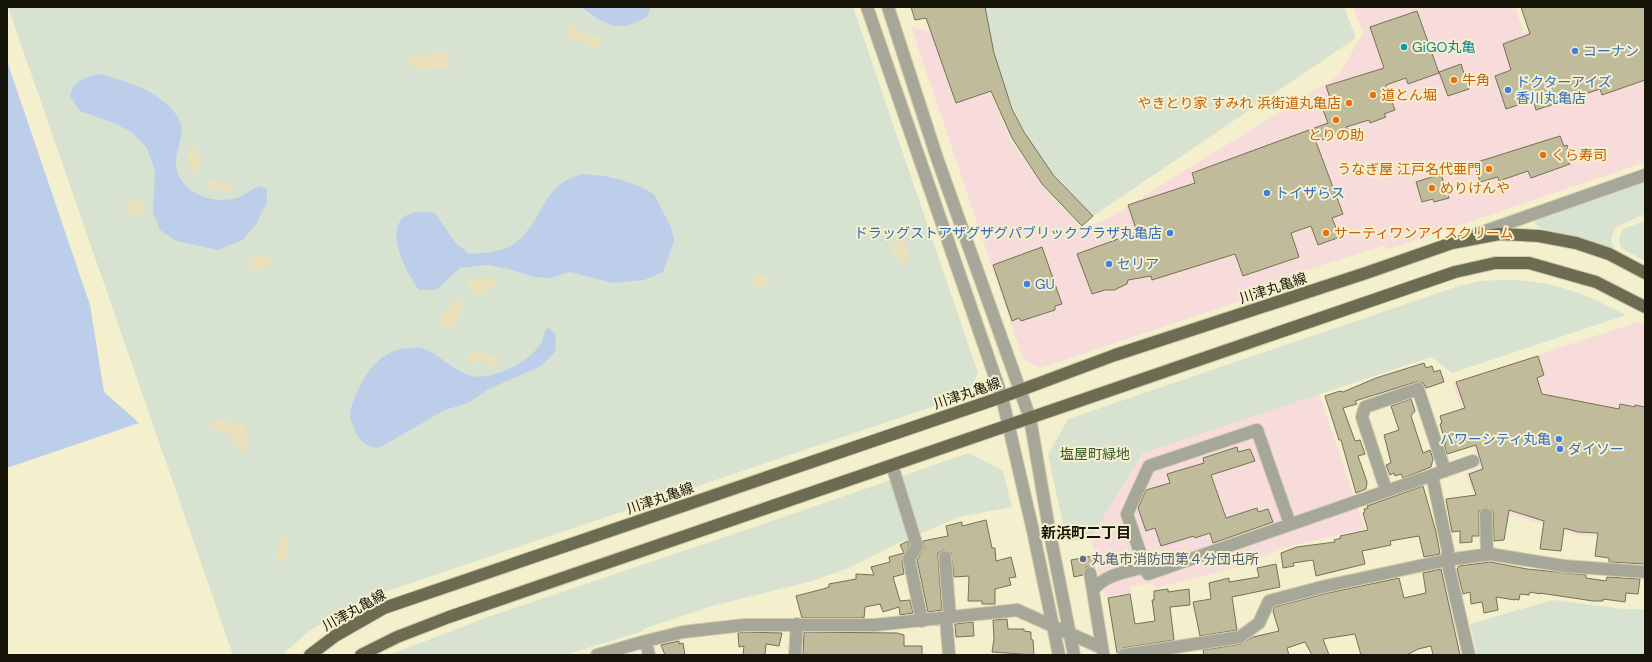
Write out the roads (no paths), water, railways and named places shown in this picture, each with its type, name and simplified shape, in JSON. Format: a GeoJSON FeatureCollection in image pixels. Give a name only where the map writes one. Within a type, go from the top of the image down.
{"type":"FeatureCollection","features":[{"type":"Feature","properties":{"kind":"main road","name":"川津丸亀線"},"geometry":{"type":"LineString","coordinates":[[310,655],[334,636],[384,608],[1002,397],[1115,355],[1366,273],[1452,243],[1499,234],[1540,236],[1576,243],[1609,254],[1645,273]]}},
{"type":"Feature","properties":{"kind":"main road"},"geometry":{"type":"LineString","coordinates":[[361,655],[397,636],[449,617],[1447,274],[1495,263],[1529,263],[1596,282],[1645,307]]}},
{"type":"Feature","properties":{"kind":"street"},"geometry":{"type":"LineString","coordinates":[[868,7],[1002,397],[1059,655]]}},
{"type":"Feature","properties":{"kind":"street"},"geometry":{"type":"LineString","coordinates":[[888,7],[938,158],[1030,418],[1074,655]]}},
{"type":"Feature","properties":{"kind":"street"},"geometry":{"type":"LineString","coordinates":[[1452,243],[1645,175]]}},
{"type":"Feature","properties":{"kind":"street"},"geometry":{"type":"LineString","coordinates":[[1386,490],[1362,417],[1365,407],[1418,390],[1445,471]]}},
{"type":"Feature","properties":{"kind":"street"},"geometry":{"type":"LineString","coordinates":[[1290,524],[1257,430],[1149,466],[1127,514],[1148,574],[1473,461]]}},
{"type":"Feature","properties":{"kind":"street"},"geometry":{"type":"LineString","coordinates":[[892,465],[917,546],[909,559],[922,621]]}},
{"type":"Feature","properties":{"kind":"street"},"geometry":{"type":"LineString","coordinates":[[1432,475],[1448,550],[1447,560],[1469,655]]}},
{"type":"Feature","properties":{"kind":"street"},"geometry":{"type":"LineString","coordinates":[[1486,514],[1487,555]]}},
{"type":"Feature","properties":{"kind":"street"},"geometry":{"type":"LineString","coordinates":[[1129,655],[1240,637],[1259,623],[1269,601],[1326,586],[1447,560],[1487,555],[1508,556],[1564,566],[1645,572]]}},
{"type":"Feature","properties":{"kind":"street"},"geometry":{"type":"LineString","coordinates":[[945,558],[949,655]]}},
{"type":"Feature","properties":{"kind":"street"},"geometry":{"type":"LineString","coordinates":[[1093,590],[1099,582],[1112,576],[1145,567]]}},
{"type":"Feature","properties":{"kind":"street"},"geometry":{"type":"LineString","coordinates":[[1090,574],[1103,652]]}},
{"type":"Feature","properties":{"kind":"street"},"geometry":{"type":"LineString","coordinates":[[597,655],[683,632],[744,624],[875,625],[1017,610],[1070,633],[1103,652]]}},
{"type":"Feature","properties":{"kind":"street"},"geometry":{"type":"LineString","coordinates":[[795,655],[797,624]]}},
{"type":"Feature","properties":{"kind":"street"},"geometry":{"type":"LineString","coordinates":[[646,641],[649,655]]}},
{"type":"Feature","properties":{"kind":"water"},"geometry":{"type":"Polygon","coordinates":[[[581,7],[651,7],[647,17],[628,25],[620,26],[605,23],[581,7]]]}},
{"type":"Feature","properties":{"kind":"water"},"geometry":{"type":"Polygon","coordinates":[[[7,61],[90,305],[104,392],[139,423],[7,468],[7,61]]]}},
{"type":"Feature","properties":{"kind":"water"},"geometry":{"type":"Polygon","coordinates":[[[98,74],[109,76],[144,89],[166,103],[174,111],[180,121],[181,126],[181,136],[176,163],[182,182],[189,189],[206,198],[226,200],[239,197],[260,186],[267,189],[267,203],[256,224],[243,240],[218,250],[176,241],[160,230],[153,213],[155,171],[147,148],[133,133],[114,123],[80,111],[70,96],[74,86],[80,80],[98,74]]]}},
{"type":"Feature","properties":{"kind":"water"},"geometry":{"type":"Polygon","coordinates":[[[583,174],[604,176],[622,180],[641,187],[654,194],[671,227],[674,241],[663,272],[644,280],[613,283],[570,272],[551,278],[534,277],[509,269],[487,265],[460,268],[436,290],[419,290],[411,278],[399,251],[397,237],[398,226],[404,217],[416,212],[435,213],[455,242],[469,254],[486,253],[504,249],[514,244],[524,235],[550,195],[558,186],[569,179],[583,174]]]}},
{"type":"Feature","properties":{"kind":"water"},"geometry":{"type":"Polygon","coordinates":[[[548,327],[556,335],[555,352],[541,366],[489,389],[468,403],[445,410],[379,448],[363,443],[357,436],[350,418],[354,400],[369,371],[382,357],[390,352],[400,349],[422,348],[468,375],[477,377],[487,376],[510,369],[531,355],[541,343],[548,327]]]}},
{"type":"Feature","properties":{"kind":"place","name":"GiGO丸亀"},"geometry":{"type":"Point","coordinates":[1404,47]}},
{"type":"Feature","properties":{"kind":"place","name":"コーナン"},"geometry":{"type":"Point","coordinates":[1575,51]}},
{"type":"Feature","properties":{"kind":"place","name":"牛角"},"geometry":{"type":"Point","coordinates":[1454,80]}},
{"type":"Feature","properties":{"kind":"place","name":"ドクターアイズ 香川丸亀店"},"geometry":{"type":"Point","coordinates":[1508,90]}},
{"type":"Feature","properties":{"kind":"place","name":"道とん堀"},"geometry":{"type":"Point","coordinates":[1373,95]}},
{"type":"Feature","properties":{"kind":"place","name":"やきとり家 すみれ 浜街道丸亀店"},"geometry":{"type":"Point","coordinates":[1349,103]}},
{"type":"Feature","properties":{"kind":"place","name":"とりの助"},"geometry":{"type":"Point","coordinates":[1336,120]}},
{"type":"Feature","properties":{"kind":"place","name":"くら寿司"},"geometry":{"type":"Point","coordinates":[1543,155]}},
{"type":"Feature","properties":{"kind":"place","name":"うなぎ屋 江戸名代亜門"},"geometry":{"type":"Point","coordinates":[1489,169]}},
{"type":"Feature","properties":{"kind":"place","name":"めりけんや"},"geometry":{"type":"Point","coordinates":[1432,188]}},
{"type":"Feature","properties":{"kind":"place","name":"トイザらス"},"geometry":{"type":"Point","coordinates":[1267,193]}},
{"type":"Feature","properties":{"kind":"place","name":"ドラッグストアザグザグパブリックプラザ丸亀店"},"geometry":{"type":"Point","coordinates":[1170,233]}},
{"type":"Feature","properties":{"kind":"place","name":"サーティワンアイスクリーム"},"geometry":{"type":"Point","coordinates":[1326,233]}},
{"type":"Feature","properties":{"kind":"place","name":"セリア"},"geometry":{"type":"Point","coordinates":[1109,264]}},
{"type":"Feature","properties":{"kind":"place","name":"GU"},"geometry":{"type":"Point","coordinates":[1027,284]}},
{"type":"Feature","properties":{"kind":"place","name":"パワーシティ丸亀"},"geometry":{"type":"Point","coordinates":[1559,439]}},
{"type":"Feature","properties":{"kind":"place","name":"ダイソー"},"geometry":{"type":"Point","coordinates":[1560,449]}},
{"type":"Feature","properties":{"kind":"place","name":"丸亀市消防団第４分団屯所"},"geometry":{"type":"Point","coordinates":[1083,559]}},
{"type":"Feature","properties":{"kind":"district","name":"新浜町二丁目"},"geometry":{"type":"Point","coordinates":[1086,533]}},
{"type":"Feature","properties":{"kind":"park label","name":"塩屋町緑地"},"geometry":{"type":"Point","coordinates":[1095,454]}}]}
